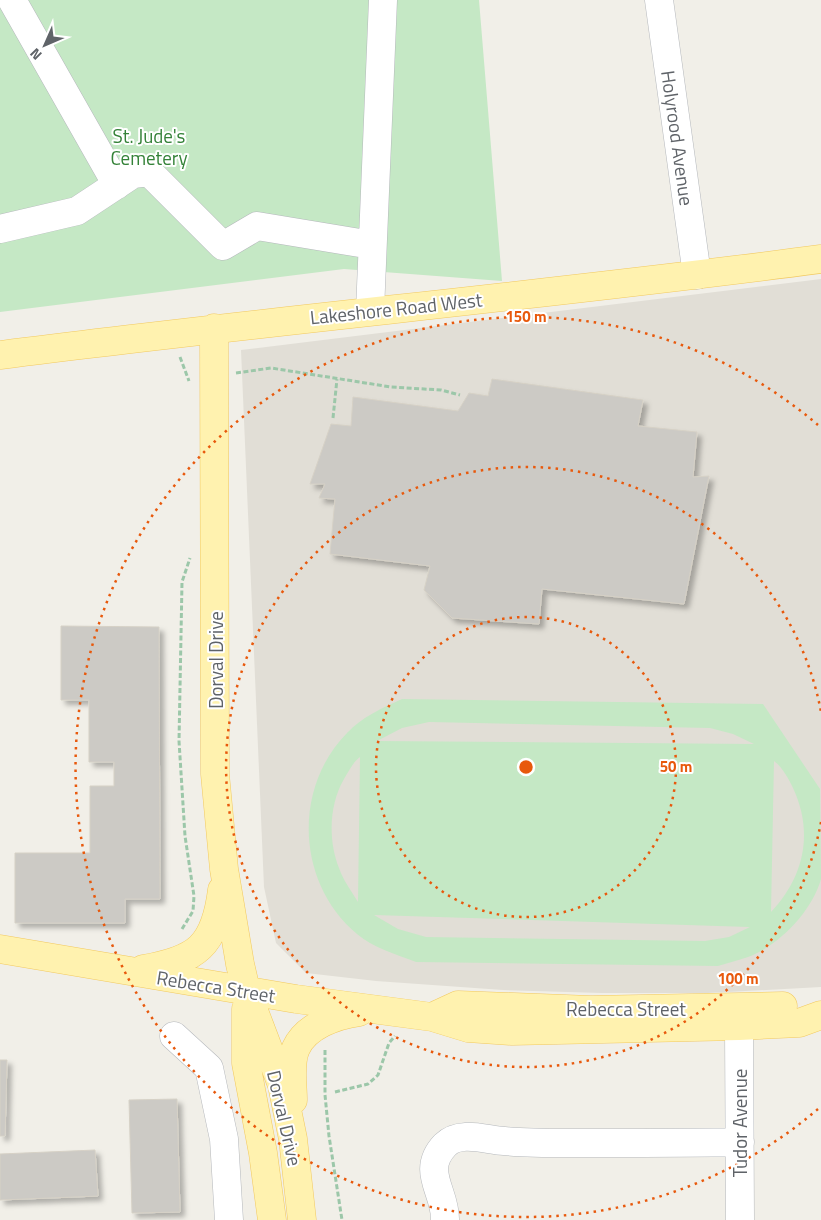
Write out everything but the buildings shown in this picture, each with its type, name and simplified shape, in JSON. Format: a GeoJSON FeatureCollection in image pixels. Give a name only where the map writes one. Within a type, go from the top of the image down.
{"type":"FeatureCollection","features":[{"type":"Feature","properties":{"kind":"main road","name":"Lakeshore Road West"},"geometry":{"type":"LineString","coordinates":[[0,355],[214,328],[697,275],[821,259]]}},
{"type":"Feature","properties":{"kind":"main road","name":"Dorval Drive"},"geometry":{"type":"LineString","coordinates":[[214,328],[215,774],[224,869],[246,990],[246,1063],[263,1153],[272,1220]]}},
{"type":"Feature","properties":{"kind":"main road"},"geometry":{"type":"LineString","coordinates":[[125,972],[182,960],[201,948],[214,927],[219,912],[224,869]]}},
{"type":"Feature","properties":{"kind":"main road","name":"Rebecca Street"},"geometry":{"type":"LineString","coordinates":[[0,950],[320,1003],[432,1017],[468,1028],[512,1031],[739,1026],[799,1022],[821,1014]]}},
{"type":"Feature","properties":{"kind":"main road","name":"Dorval Drive"},"geometry":{"type":"LineString","coordinates":[[246,990],[282,1085],[293,1138],[302,1220]]}},
{"type":"Feature","properties":{"kind":"main road","name":"Rebecca Street"},"geometry":{"type":"LineString","coordinates":[[432,1017],[458,1005],[591,1010],[796,1006],[821,1014]]}},
{"type":"Feature","properties":{"kind":"main road"},"geometry":{"type":"LineString","coordinates":[[293,1138],[292,1071],[295,1049],[304,1036],[326,1022],[346,1014],[378,1009]]}},
{"type":"Feature","properties":{"kind":"street"},"geometry":{"type":"LineString","coordinates":[[12,0],[117,184]]}},
{"type":"Feature","properties":{"kind":"street"},"geometry":{"type":"LineString","coordinates":[[370,311],[383,0]]}},
{"type":"Feature","properties":{"kind":"street","name":"Holyrood Avenue"},"geometry":{"type":"LineString","coordinates":[[660,0],[697,275]]}},
{"type":"Feature","properties":{"kind":"street"},"geometry":{"type":"LineString","coordinates":[[0,229],[77,211],[133,174],[149,172],[223,246],[257,226],[372,245]]}},
{"type":"Feature","properties":{"kind":"street","name":"Tudor Avenue"},"geometry":{"type":"LineString","coordinates":[[739,1026],[740,1220]]}},
{"type":"Feature","properties":{"kind":"street"},"geometry":{"type":"LineString","coordinates":[[174,1036],[209,1068],[224,1139],[229,1220]]}},
{"type":"Feature","properties":{"kind":"street"},"geometry":{"type":"LineString","coordinates":[[445,1220],[446,1210],[434,1176],[434,1163],[446,1144],[455,1139],[468,1136],[522,1143],[740,1142]]}},
{"type":"Feature","properties":{"kind":"path"},"geometry":{"type":"LineString","coordinates":[[171,334],[189,380],[189,387]]}},
{"type":"Feature","properties":{"kind":"path"},"geometry":{"type":"LineString","coordinates":[[214,376],[271,368],[391,387],[441,390],[460,395]]}},
{"type":"Feature","properties":{"kind":"path"},"geometry":{"type":"LineString","coordinates":[[334,418],[337,379]]}},
{"type":"Feature","properties":{"kind":"path"},"geometry":{"type":"LineString","coordinates":[[187,934],[182,929],[193,911],[194,896],[185,836],[180,741],[182,582],[191,556]]}},
{"type":"Feature","properties":{"kind":"path"},"geometry":{"type":"LineString","coordinates":[[335,1092],[368,1084],[378,1075],[389,1043],[395,1036]]}},
{"type":"Feature","properties":{"kind":"path"},"geometry":{"type":"LineString","coordinates":[[299,1044],[325,1045],[325,1095],[329,1136],[342,1220]]}},
{"type":"Feature","properties":{"kind":"shaded area"},"geometry":{"type":"Polygon","coordinates":[[[821,279],[821,987],[708,993],[602,993],[503,990],[376,981],[306,973],[276,943],[264,887],[241,350],[821,279]]]}},
{"type":"Feature","properties":{"kind":"green space","name":"St. Jude's Cemetery"},"geometry":{"type":"Polygon","coordinates":[[[0,0],[479,0],[502,281],[344,269],[0,312],[0,0]]]}},
{"type":"Feature","properties":{"kind":"green space"},"geometry":{"type":"Polygon","coordinates":[[[402,699],[763,704],[820,789],[821,879],[817,891],[793,926],[772,944],[748,957],[718,966],[416,962],[385,950],[357,934],[337,913],[322,889],[313,863],[309,836],[310,808],[317,781],[329,756],[347,733],[373,713],[402,699]],[[429,722],[402,728],[377,741],[754,744],[733,734],[710,728],[429,722]],[[360,757],[353,764],[335,800],[332,834],[335,857],[339,868],[358,902],[360,757]],[[774,761],[771,912],[791,884],[798,869],[804,838],[803,821],[793,788],[785,773],[774,761]],[[374,915],[398,929],[426,937],[705,941],[729,937],[750,927],[374,915]]]}}]}
